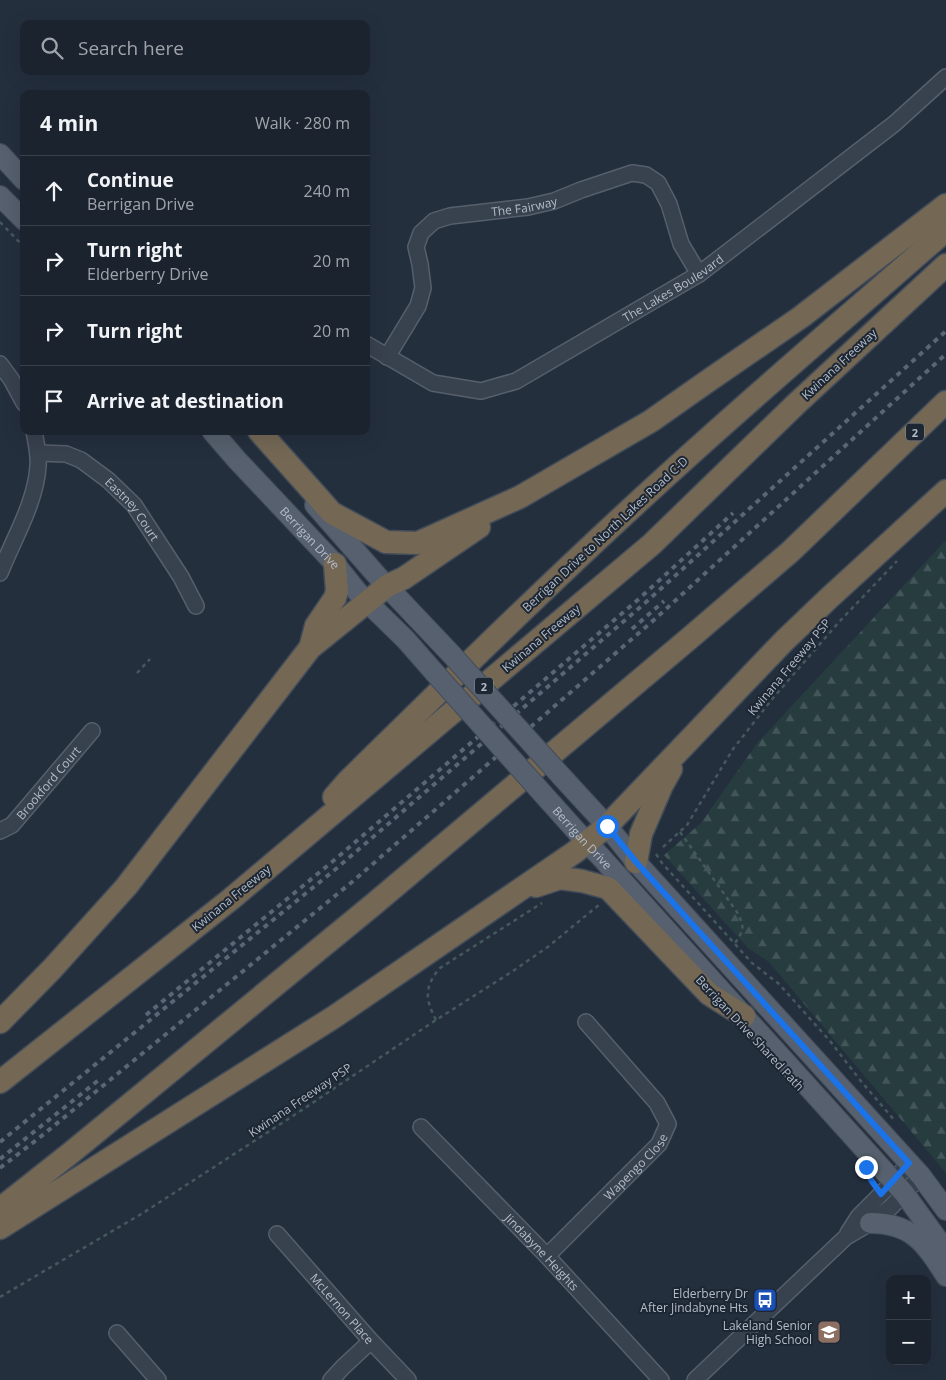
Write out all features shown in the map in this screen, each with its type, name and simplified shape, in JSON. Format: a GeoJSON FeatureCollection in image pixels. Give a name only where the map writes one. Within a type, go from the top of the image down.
{"type":"FeatureCollection","features":[{"type":"Feature","properties":{"kind":"highway"},"geometry":{"type":"LineString","coordinates":[[263,435],[332,513],[386,542],[418,543],[520,497],[651,421],[705,382],[801,318],[946,205]]}},
{"type":"Feature","properties":{"kind":"highway","name":"Berrigan Drive to North Lakes Road C-D"},"geometry":{"type":"LineString","coordinates":[[283,856],[348,781],[531,603],[694,451],[946,230]]}},
{"type":"Feature","properties":{"kind":"highway","name":"Kwinana Freeway"},"geometry":{"type":"LineString","coordinates":[[0,1082],[283,856],[652,544],[795,405],[946,265]]}},
{"type":"Feature","properties":{"kind":"highway","name":"2"},"geometry":{"type":"LineString","coordinates":[[0,1209],[374,904],[691,637],[790,552],[946,402]]}},
{"type":"Feature","properties":{"kind":"highway"},"geometry":{"type":"LineString","coordinates":[[885,462],[912,448],[946,417]]}},
{"type":"Feature","properties":{"kind":"highway"},"geometry":{"type":"LineString","coordinates":[[0,1228],[334,1017],[575,852],[607,826],[784,641],[946,491]]}},
{"type":"Feature","properties":{"kind":"highway"},"geometry":{"type":"LineString","coordinates":[[0,1022],[52,969],[126,887],[310,648],[386,586],[404,578],[470,534],[520,497]]}},
{"type":"Feature","properties":{"kind":"highway"},"geometry":{"type":"LineString","coordinates":[[310,648],[316,626],[335,598],[337,591],[335,564]]}},
{"type":"Feature","properties":{"kind":"highway"},"geometry":{"type":"LineString","coordinates":[[636,862],[641,834],[662,785],[680,750]]}},
{"type":"Feature","properties":{"kind":"highway"},"geometry":{"type":"LineString","coordinates":[[518,891],[560,878],[582,881],[608,888],[709,994],[744,1016]]}},
{"type":"Feature","properties":{"kind":"main road"},"geometry":{"type":"LineString","coordinates":[[0,154],[20,176]]}},
{"type":"Feature","properties":{"kind":"main road"},"geometry":{"type":"LineString","coordinates":[[0,196],[20,216]]}},
{"type":"Feature","properties":{"kind":"main road","name":"Berrigan Drive"},"geometry":{"type":"LineString","coordinates":[[215,435],[335,564],[360,595],[406,640],[586,842],[899,1187],[946,1250]]}},
{"type":"Feature","properties":{"kind":"main road","name":"Berrigan Drive"},"geometry":{"type":"LineString","coordinates":[[253,435],[386,586],[452,655],[607,826],[636,862],[915,1170],[946,1210]]}},
{"type":"Feature","properties":{"kind":"main road"},"geometry":{"type":"LineString","coordinates":[[870,1223],[894,1225],[921,1240],[946,1276]]}},
{"type":"Feature","properties":{"kind":"street","name":"The Lakes Boulevard"},"geometry":{"type":"LineString","coordinates":[[370,346],[434,383],[481,391],[516,381],[698,274],[894,124],[946,76]]}},
{"type":"Feature","properties":{"kind":"street","name":"The Fairway"},"geometry":{"type":"LineString","coordinates":[[387,357],[418,306],[423,288],[416,247],[421,233],[434,220],[450,216],[528,207],[554,201],[632,173],[646,174],[658,183],[668,204],[681,244],[698,274]]}},
{"type":"Feature","properties":{"kind":"street"},"geometry":{"type":"LineString","coordinates":[[0,364],[20,396]]}},
{"type":"Feature","properties":{"kind":"street"},"geometry":{"type":"LineString","coordinates":[[0,574],[34,492],[38,467],[35,435]]}},
{"type":"Feature","properties":{"kind":"street","name":"Eastney Court"},"geometry":{"type":"LineString","coordinates":[[38,453],[66,454],[81,460],[128,498],[181,577],[196,606]]}},
{"type":"Feature","properties":{"kind":"street","name":"Brookford Court"},"geometry":{"type":"LineString","coordinates":[[0,831],[12,825],[92,731]]}},
{"type":"Feature","properties":{"kind":"street","name":"Wapengo Close"},"geometry":{"type":"LineString","coordinates":[[547,1256],[659,1144],[668,1124],[657,1103],[586,1022]]}},
{"type":"Feature","properties":{"kind":"street","name":"Jindabyne Heights"},"geometry":{"type":"LineString","coordinates":[[421,1127],[547,1256],[661,1380]]}},
{"type":"Feature","properties":{"kind":"street"},"geometry":{"type":"LineString","coordinates":[[846,1237],[859,1216],[899,1187],[915,1170]]}},
{"type":"Feature","properties":{"kind":"street"},"geometry":{"type":"LineString","coordinates":[[695,1380],[846,1237],[870,1223],[891,1207],[899,1187]]}},
{"type":"Feature","properties":{"kind":"street","name":"McLernon Place"},"geometry":{"type":"LineString","coordinates":[[277,1234],[408,1380]]}},
{"type":"Feature","properties":{"kind":"street"},"geometry":{"type":"LineString","coordinates":[[117,1333],[158,1380]]}},
{"type":"Feature","properties":{"kind":"street"},"geometry":{"type":"LineString","coordinates":[[331,1380],[371,1341]]}},
{"type":"Feature","properties":{"kind":"path"},"geometry":{"type":"LineString","coordinates":[[0,222],[20,243]]}},
{"type":"Feature","properties":{"kind":"path","name":"Kwinana Freeway PSP"},"geometry":{"type":"LineString","coordinates":[[663,847],[687,825],[733,749],[768,705],[839,622],[897,562]]}},
{"type":"Feature","properties":{"kind":"path"},"geometry":{"type":"LineString","coordinates":[[137,674],[150,659]]}},
{"type":"Feature","properties":{"kind":"path"},"geometry":{"type":"LineString","coordinates":[[680,832],[737,912],[742,922],[743,928],[735,944]]}},
{"type":"Feature","properties":{"kind":"path"},"geometry":{"type":"LineString","coordinates":[[641,834],[651,840],[653,849],[662,863],[735,944],[752,962],[780,984],[830,1041],[899,1126]]}},
{"type":"Feature","properties":{"kind":"path"},"geometry":{"type":"LineString","coordinates":[[436,1020],[429,1007],[428,995],[429,983],[440,968],[543,902]]}},
{"type":"Feature","properties":{"kind":"path","name":"Kwinana Freeway PSP"},"geometry":{"type":"LineString","coordinates":[[0,1297],[143,1213],[436,1020],[513,972],[549,946],[601,903]]}},
{"type":"Feature","properties":{"kind":"green space"},"geometry":{"type":"Polygon","coordinates":[[[946,540],[946,1173],[769,962],[748,948],[664,855],[701,823],[758,742],[946,540]]]}},
{"type":"Feature","properties":{"kind":"railway"},"geometry":{"type":"LineString","coordinates":[[0,1142],[337,868],[645,603],[946,331]]}},
{"type":"Feature","properties":{"kind":"railway"},"geometry":{"type":"LineString","coordinates":[[0,1168],[352,882],[655,619],[946,354]]}},
{"type":"Feature","properties":{"kind":"railway"},"geometry":{"type":"LineString","coordinates":[[146,1015],[332,862],[641,597],[733,513]]}},
{"type":"Feature","properties":{"kind":"railway"},"geometry":{"type":"LineString","coordinates":[[632,629],[664,601]]}},
{"type":"Feature","properties":{"kind":"railway"},"geometry":{"type":"LineString","coordinates":[[0,1159],[100,1079]]}},
{"type":"Feature","properties":{"kind":"place","name":"Elderberry Dr After Jindabyne Hts"},"geometry":{"type":"Point","coordinates":[765,1300]}},
{"type":"Feature","properties":{"kind":"place","name":"Lakeland Senior High School"},"geometry":{"type":"Point","coordinates":[829,1332]}},
{"type":"Feature","properties":{"kind":"route"},"geometry":{"type":"LineString","coordinates":[[607,826],[636,862],[909,1163],[881,1194],[871,1180],[866,1167]]}}]}
